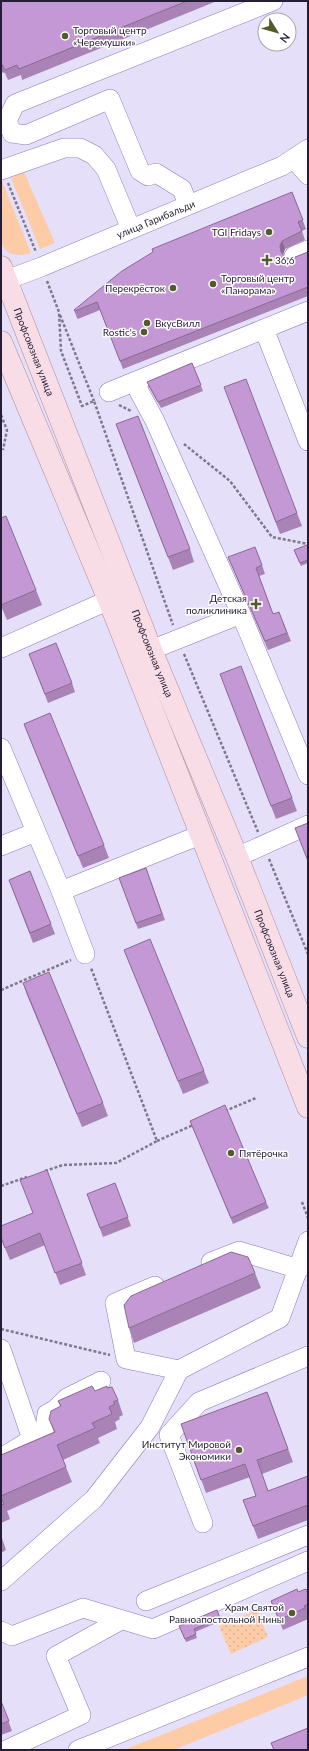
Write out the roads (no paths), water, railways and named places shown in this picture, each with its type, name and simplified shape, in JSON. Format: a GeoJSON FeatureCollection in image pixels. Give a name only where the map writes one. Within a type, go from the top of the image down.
{"type":"FeatureCollection","features":[{"type":"Feature","properties":{"kind":"main road","name":"Профсоюзная улица"},"geometry":{"type":"LineString","coordinates":[[3,277],[151,650],[237,857],[308,1037]]}},
{"type":"Feature","properties":{"kind":"main road"},"geometry":{"type":"LineString","coordinates":[[1,342],[108,600],[308,1107]]}},
{"type":"Feature","properties":{"kind":"street"},"geometry":{"type":"LineString","coordinates":[[188,205],[182,189],[173,182],[156,173],[148,176],[140,171],[110,99],[26,135],[12,133],[7,121],[15,104],[273,1]]}},
{"type":"Feature","properties":{"kind":"street"},"geometry":{"type":"LineString","coordinates":[[2,170],[64,148],[80,148],[94,155],[106,169],[131,229]]}},
{"type":"Feature","properties":{"kind":"street"},"geometry":{"type":"LineString","coordinates":[[301,154],[308,175]]}},
{"type":"Feature","properties":{"kind":"street","name":"улица Гарибальди"},"geometry":{"type":"LineString","coordinates":[[3,277],[131,229],[301,154]]}},
{"type":"Feature","properties":{"kind":"street"},"geometry":{"type":"LineString","coordinates":[[104,399],[134,382],[308,311]]}},
{"type":"Feature","properties":{"kind":"street"},"geometry":{"type":"LineString","coordinates":[[264,329],[308,441]]}},
{"type":"Feature","properties":{"kind":"street"},"geometry":{"type":"LineString","coordinates":[[134,382],[155,421],[241,614],[308,775]]}},
{"type":"Feature","properties":{"kind":"street"},"geometry":{"type":"LineString","coordinates":[[1,648],[108,600]]}},
{"type":"Feature","properties":{"kind":"street"},"geometry":{"type":"LineString","coordinates":[[151,650],[241,614]]}},
{"type":"Feature","properties":{"kind":"street"},"geometry":{"type":"LineString","coordinates":[[1,748],[61,891],[85,954]]}},
{"type":"Feature","properties":{"kind":"street"},"geometry":{"type":"LineString","coordinates":[[237,857],[308,825]]}},
{"type":"Feature","properties":{"kind":"street"},"geometry":{"type":"LineString","coordinates":[[1,846],[36,832]]}},
{"type":"Feature","properties":{"kind":"street"},"geometry":{"type":"LineString","coordinates":[[61,891],[200,835]]}},
{"type":"Feature","properties":{"kind":"street"},"geometry":{"type":"LineString","coordinates":[[1,1581],[94,1499],[150,1427],[178,1370],[280,1318],[308,1241]]}},
{"type":"Feature","properties":{"kind":"street"},"geometry":{"type":"LineString","coordinates":[[195,1269],[239,1251],[299,1269]]}},
{"type":"Feature","properties":{"kind":"street"},"geometry":{"type":"LineString","coordinates":[[173,1278],[115,1303],[126,1359],[178,1370]]}},
{"type":"Feature","properties":{"kind":"street"},"geometry":{"type":"LineString","coordinates":[[1,1349],[32,1439]]}},
{"type":"Feature","properties":{"kind":"street"},"geometry":{"type":"LineString","coordinates":[[203,1523],[170,1436],[199,1402],[308,1356]]}},
{"type":"Feature","properties":{"kind":"street"},"geometry":{"type":"LineString","coordinates":[[1,1458],[42,1433],[45,1428],[47,1414],[56,1409],[67,1398],[101,1381]]}},
{"type":"Feature","properties":{"kind":"street"},"geometry":{"type":"LineString","coordinates":[[146,1601],[308,1535]]}},
{"type":"Feature","properties":{"kind":"street"},"geometry":{"type":"LineString","coordinates":[[1,1631],[12,1636],[83,1608],[153,1629],[308,1562]]}},
{"type":"Feature","properties":{"kind":"street"},"geometry":{"type":"LineString","coordinates":[[6,1750],[81,1715],[56,1656],[121,1620]]}},
{"type":"Feature","properties":{"kind":"street"},"geometry":{"type":"LineString","coordinates":[[78,1750],[308,1657]]}},
{"type":"Feature","properties":{"kind":"place","name":"Торговый центр «Черемушки»"},"geometry":{"type":"Point","coordinates":[65,36]}},
{"type":"Feature","properties":{"kind":"place","name":"TGI Fridays"},"geometry":{"type":"Point","coordinates":[269,232]}},
{"type":"Feature","properties":{"kind":"place","name":"36,6"},"geometry":{"type":"Point","coordinates":[267,260]}},
{"type":"Feature","properties":{"kind":"place","name":"Торговый центр «Панорама»"},"geometry":{"type":"Point","coordinates":[213,284]}},
{"type":"Feature","properties":{"kind":"place","name":"Перекрёсток"},"geometry":{"type":"Point","coordinates":[173,288]}},
{"type":"Feature","properties":{"kind":"place","name":"ВкусВилл"},"geometry":{"type":"Point","coordinates":[147,323]}},
{"type":"Feature","properties":{"kind":"place","name":"Rostic's"},"geometry":{"type":"Point","coordinates":[144,332]}},
{"type":"Feature","properties":{"kind":"place","name":"Детская поликлиника"},"geometry":{"type":"Point","coordinates":[256,604]}},
{"type":"Feature","properties":{"kind":"place","name":"Пятёрочка"},"geometry":{"type":"Point","coordinates":[231,1153]}},
{"type":"Feature","properties":{"kind":"place","name":"Институт Мировой Экономики"},"geometry":{"type":"Point","coordinates":[239,1450]}},
{"type":"Feature","properties":{"kind":"place","name":"Храм Святой Равноапостольной Нины"},"geometry":{"type":"Point","coordinates":[292,1613]}}]}
